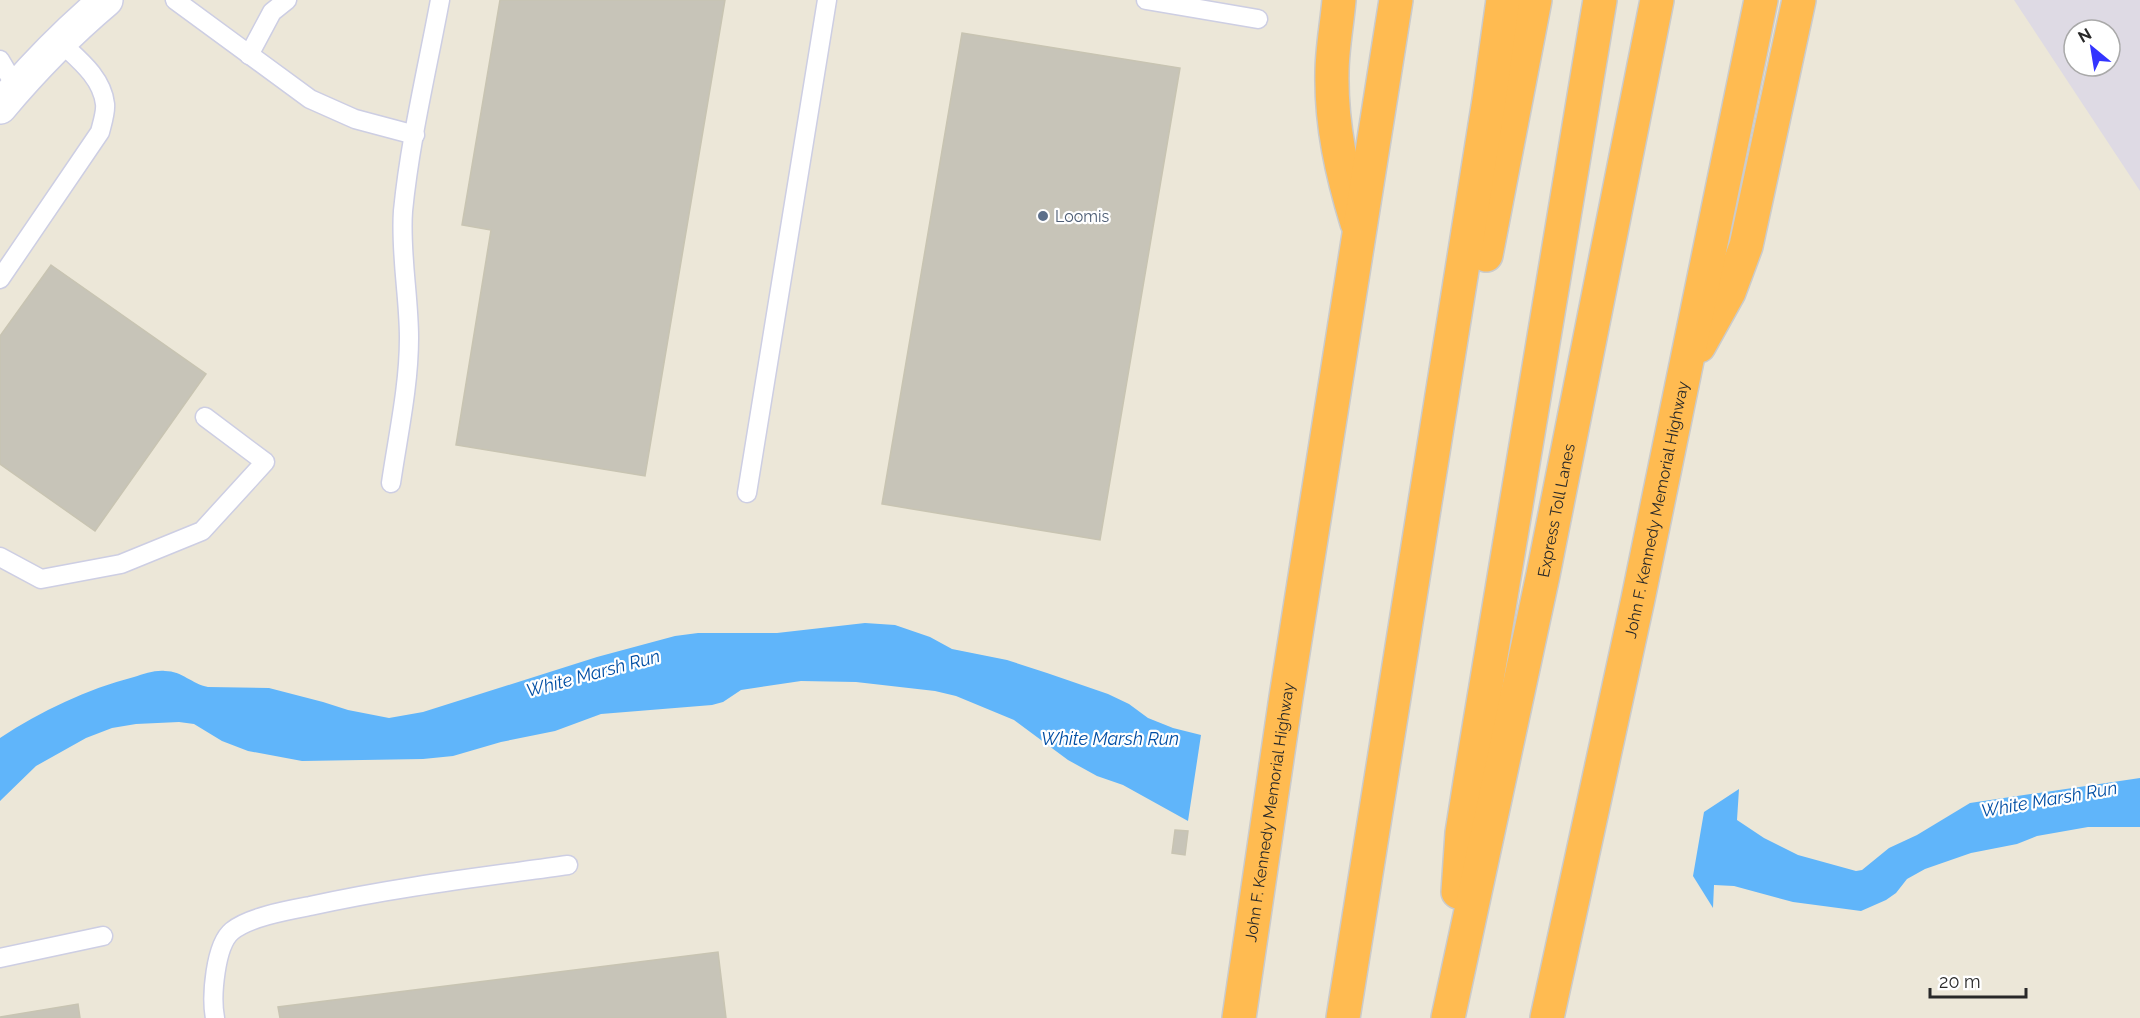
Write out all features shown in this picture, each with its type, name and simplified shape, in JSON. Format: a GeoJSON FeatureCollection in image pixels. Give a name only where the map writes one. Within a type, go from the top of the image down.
{"type":"FeatureCollection","features":[{"type":"Feature","properties":{"kind":"highway"},"geometry":{"type":"LineString","coordinates":[[1339,0],[1332,73],[1333,106],[1342,168],[1360,234]]}},
{"type":"Feature","properties":{"kind":"highway","name":"John F. Kennedy Memorial Highway"},"geometry":{"type":"LineString","coordinates":[[1239,1018],[1286,697],[1396,0]]}},
{"type":"Feature","properties":{"kind":"highway"},"geometry":{"type":"LineString","coordinates":[[1343,1018],[1503,0]]}},
{"type":"Feature","properties":{"kind":"highway"},"geometry":{"type":"LineString","coordinates":[[1369,852],[1535,0]]}},
{"type":"Feature","properties":{"kind":"highway"},"geometry":{"type":"LineString","coordinates":[[1457,978],[1458,885],[1462,833],[1600,0]]}},
{"type":"Feature","properties":{"kind":"highway","name":"Express Toll Lanes"},"geometry":{"type":"LineString","coordinates":[[1448,1018],[1546,563],[1657,0]]}},
{"type":"Feature","properties":{"kind":"highway","name":"John F. Kennedy Memorial Highway"},"geometry":{"type":"LineString","coordinates":[[1547,1018],[1602,770],[1761,0]]}},
{"type":"Feature","properties":{"kind":"highway"},"geometry":{"type":"LineString","coordinates":[[1685,368],[1729,292],[1746,246],[1799,0]]}},
{"type":"Feature","properties":{"kind":"street"},"geometry":{"type":"LineString","coordinates":[[5,85],[60,42],[106,0]]}},
{"type":"Feature","properties":{"kind":"lane"},"geometry":{"type":"LineString","coordinates":[[175,0],[310,99],[332,111],[354,119],[414,135]]}},
{"type":"Feature","properties":{"kind":"lane"},"geometry":{"type":"LineString","coordinates":[[249,55],[272,12],[287,0]]}},
{"type":"Feature","properties":{"kind":"lane"},"geometry":{"type":"LineString","coordinates":[[391,483],[408,366],[409,336],[402,244],[403,211],[414,135],[440,0]]}},
{"type":"Feature","properties":{"kind":"lane"},"geometry":{"type":"LineString","coordinates":[[747,493],[827,0]]}},
{"type":"Feature","properties":{"kind":"lane"},"geometry":{"type":"LineString","coordinates":[[1146,0],[1258,19]]}},
{"type":"Feature","properties":{"kind":"lane"},"geometry":{"type":"LineString","coordinates":[[0,279],[100,132],[105,105],[100,86],[88,69],[60,42]]}},
{"type":"Feature","properties":{"kind":"lane"},"geometry":{"type":"LineString","coordinates":[[0,557],[40,579],[121,564],[202,531],[265,462],[205,417]]}},
{"type":"Feature","properties":{"kind":"lane"},"geometry":{"type":"LineString","coordinates":[[215,1018],[217,957],[231,931],[264,916],[364,894],[568,865]]}},
{"type":"Feature","properties":{"kind":"lane"},"geometry":{"type":"LineString","coordinates":[[0,958],[103,936]]}},
{"type":"Feature","properties":{"kind":"shaded area"},"geometry":{"type":"Polygon","coordinates":[[[2014,0],[2140,0],[2140,191],[2065,78],[2122,78],[2122,18],[2062,18],[2062,73],[2014,0]]]}},
{"type":"Feature","properties":{"kind":"water","name":"White Marsh Run"},"geometry":{"type":"Polygon","coordinates":[[[865,623],[895,625],[930,637],[952,649],[1007,660],[1047,673],[1108,694],[1129,704],[1148,718],[1173,728],[1201,735],[1188,821],[1123,785],[1097,776],[1068,760],[1014,720],[956,696],[935,691],[856,682],[801,681],[741,690],[723,702],[712,705],[601,714],[555,731],[501,742],[453,756],[423,759],[302,761],[248,751],[222,741],[194,724],[179,722],[136,724],[112,728],[86,738],[36,766],[0,801],[0,738],[48,710],[82,694],[153,672],[177,673],[208,687],[269,688],[348,710],[389,718],[423,712],[597,657],[675,636],[698,633],[777,633],[865,623]]]}},
{"type":"Feature","properties":{"kind":"water","name":"White Marsh Run"},"geometry":{"type":"Polygon","coordinates":[[[2140,778],[2140,827],[2088,827],[2037,836],[2017,844],[1971,853],[1925,869],[1907,879],[1896,893],[1886,900],[1861,911],[1793,902],[1734,886],[1714,885],[1713,908],[1693,876],[1704,812],[1739,789],[1737,820],[1764,838],[1798,855],[1856,871],[1862,870],[1889,848],[1917,835],[1970,803],[2140,778]]]}},
{"type":"Feature","properties":{"kind":"building"},"geometry":{"type":"Polygon","coordinates":[[[500,0],[725,0],[645,476],[456,445],[491,230],[462,225],[500,0]]]}},
{"type":"Feature","properties":{"kind":"building"},"geometry":{"type":"Polygon","coordinates":[[[962,33],[1180,68],[1100,540],[882,504],[962,33]]]}},
{"type":"Feature","properties":{"kind":"building"},"geometry":{"type":"Polygon","coordinates":[[[51,265],[206,374],[95,531],[0,464],[0,336],[51,265]]]}},
{"type":"Feature","properties":{"kind":"building"},"geometry":{"type":"Polygon","coordinates":[[[1175,830],[1188,831],[1185,855],[1172,853],[1175,830]]]}},
{"type":"Feature","properties":{"kind":"building"},"geometry":{"type":"Polygon","coordinates":[[[718,952],[726,1018],[280,1018],[278,1007],[718,952]]]}},
{"type":"Feature","properties":{"kind":"building"},"geometry":{"type":"Polygon","coordinates":[[[78,1004],[80,1018],[0,1018],[0,1017],[78,1004]]]}},
{"type":"Feature","properties":{"kind":"place","name":"Loomis"},"geometry":{"type":"Point","coordinates":[1043,216]}}]}
